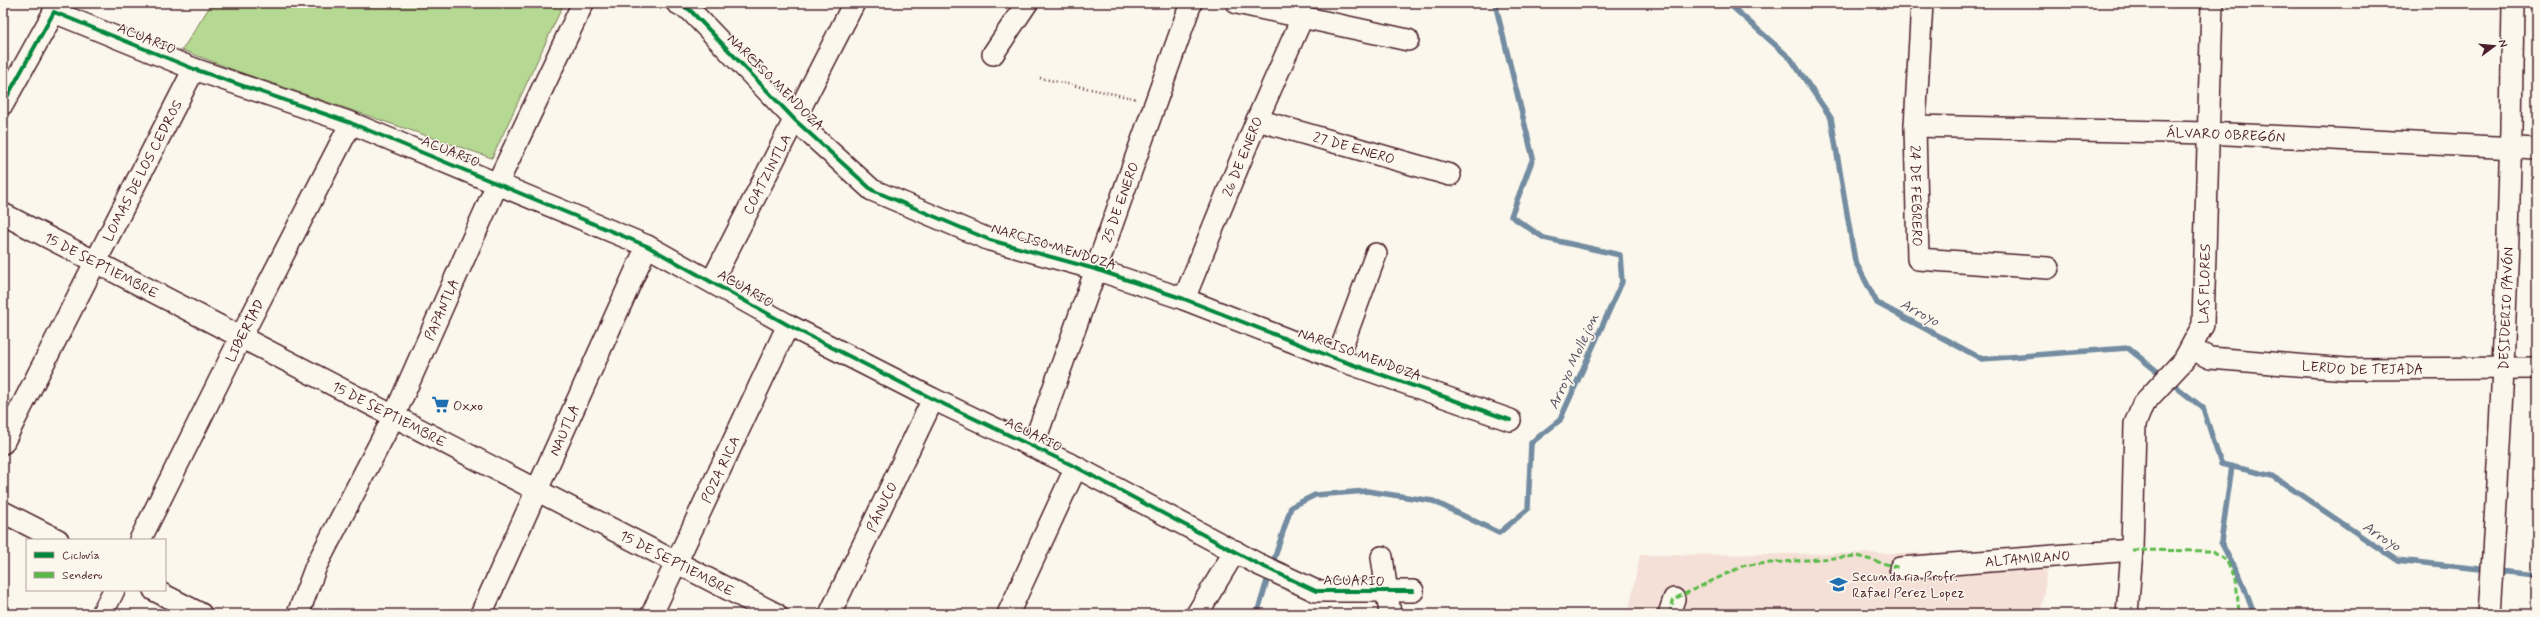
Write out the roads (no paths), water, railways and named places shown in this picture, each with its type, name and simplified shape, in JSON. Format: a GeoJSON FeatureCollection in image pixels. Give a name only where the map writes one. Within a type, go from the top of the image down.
{"type":"FeatureCollection","features":[{"type":"Feature","properties":{"kind":"street","name":"PAPANTLA"},"geometry":{"type":"LineString","coordinates":[[298,614],[316,566],[394,416],[498,182],[583,3]]}},
{"type":"Feature","properties":{"kind":"street","name":"NARCISO MENDOZA"},"geometry":{"type":"LineString","coordinates":[[676,3],[690,10],[796,121],[872,190],[990,240],[1095,269],[1184,299],[1337,359],[1510,420]]}},
{"type":"Feature","properties":{"kind":"street","name":"COATZINTLA"},"geometry":{"type":"LineString","coordinates":[[712,281],[796,121],[854,3]]}},
{"type":"Feature","properties":{"kind":"street"},"geometry":{"type":"LineString","coordinates":[[993,54],[1027,3]]}},
{"type":"Feature","properties":{"kind":"street","name":"25 DE ENERO"},"geometry":{"type":"LineString","coordinates":[[1033,446],[1191,3]]}},
{"type":"Feature","properties":{"kind":"street","name":"24 DE FEBRERO"},"geometry":{"type":"LineString","coordinates":[[1922,3],[1915,126],[1918,259],[2048,268]]}},
{"type":"Feature","properties":{"kind":"street","name":"LAS FLORES"},"geometry":{"type":"LineString","coordinates":[[2126,614],[2132,550],[2135,424],[2144,404],[2188,355],[2203,325],[2212,3]]}},
{"type":"Feature","properties":{"kind":"street","name":"DESIDERIO PAVÓN"},"geometry":{"type":"LineString","coordinates":[[2489,614],[2504,367],[2512,149],[2513,3]]}},
{"type":"Feature","properties":{"kind":"street"},"geometry":{"type":"LineString","coordinates":[[1242,5],[1303,16],[1408,40]]}},
{"type":"Feature","properties":{"kind":"street","name":"ACUARIO"},"geometry":{"type":"LineString","coordinates":[[56,8],[194,69],[351,123],[498,182],[647,246],[712,281],[788,325],[933,399],[1076,467],[1258,564],[1285,575],[1316,591],[1413,591]]}},
{"type":"Feature","properties":{"kind":"street"},"geometry":{"type":"LineString","coordinates":[[3,104],[56,8]]}},
{"type":"Feature","properties":{"kind":"street","name":"26 DE ENERO"},"geometry":{"type":"LineString","coordinates":[[1184,299],[1257,120],[1303,16]]}},
{"type":"Feature","properties":{"kind":"street","name":"LOMAS DE LOS CEDROS"},"geometry":{"type":"LineString","coordinates":[[3,443],[194,69]]}},
{"type":"Feature","properties":{"kind":"street","name":"27 DE ENERO"},"geometry":{"type":"LineString","coordinates":[[1257,120],[1450,175]]}},
{"type":"Feature","properties":{"kind":"street","name":"LIBERTAD"},"geometry":{"type":"LineString","coordinates":[[140,539],[241,337],[351,123]]}},
{"type":"Feature","properties":{"kind":"street","name":"ÁLVARO OBREGÓN"},"geometry":{"type":"LineString","coordinates":[[1915,126],[2208,133],[2512,149],[2537,149]]}},
{"type":"Feature","properties":{"kind":"street","name":"15 DE SEPTIEMBRE"},"geometry":{"type":"LineString","coordinates":[[3,214],[776,614]]}},
{"type":"Feature","properties":{"kind":"street","name":"NAUTLA"},"geometry":{"type":"LineString","coordinates":[[481,614],[647,246]]}},
{"type":"Feature","properties":{"kind":"street","name":"NARCISO MENDOZA"},"geometry":{"type":"LineString","coordinates":[[1337,359],[1376,254]]}},
{"type":"Feature","properties":{"kind":"street","name":"POZA RICA"},"geometry":{"type":"LineString","coordinates":[[652,614],[788,325]]}},
{"type":"Feature","properties":{"kind":"street","name":"LERDO DE TEJADA"},"geometry":{"type":"LineString","coordinates":[[2188,355],[2347,369],[2537,368]]}},
{"type":"Feature","properties":{"kind":"street","name":"PÁNUCO"},"geometry":{"type":"LineString","coordinates":[[830,614],[933,399]]}},
{"type":"Feature","properties":{"kind":"street"},"geometry":{"type":"LineString","coordinates":[[1008,614],[1076,467]]}},
{"type":"Feature","properties":{"kind":"street"},"geometry":{"type":"LineString","coordinates":[[3,512],[56,539]]}},
{"type":"Feature","properties":{"kind":"street","name":"ALTAMIRANO"},"geometry":{"type":"LineString","coordinates":[[1900,568],[2132,550]]}},
{"type":"Feature","properties":{"kind":"street"},"geometry":{"type":"LineString","coordinates":[[1197,614],[1235,551]]}},
{"type":"Feature","properties":{"kind":"street"},"geometry":{"type":"LineString","coordinates":[[1382,557],[1390,614]]}},
{"type":"Feature","properties":{"kind":"street"},"geometry":{"type":"LineString","coordinates":[[102,614],[114,591]]}},
{"type":"Feature","properties":{"kind":"street"},"geometry":{"type":"LineString","coordinates":[[156,591],[201,614]]}},
{"type":"Feature","properties":{"kind":"waterway","name":"Arroyo Mollejon"},"geometry":{"type":"LineString","coordinates":[[1272,566],[1291,507],[1315,495],[1367,491],[1433,501],[1499,533],[1528,509],[1531,443],[1560,420],[1622,282],[1620,255],[1544,238],[1511,216],[1533,158],[1495,3]]}},
{"type":"Feature","properties":{"kind":"waterway","name":"Arroyo"},"geometry":{"type":"LineString","coordinates":[[1728,3],[1791,59],[1831,118],[1855,261],[1877,303],[1982,359],[2128,348],[2163,376]]}},
{"type":"Feature","properties":{"kind":"waterway","name":"Arroyo"},"geometry":{"type":"LineString","coordinates":[[2170,382],[2203,408],[2221,464],[2273,476],[2396,560],[2537,575]]}},
{"type":"Feature","properties":{"kind":"waterway","name":"Arroyo"},"geometry":{"type":"LineString","coordinates":[[2232,466],[2221,542],[2244,587],[2254,614]]}},
{"type":"Feature","properties":{"kind":"waterway","name":"Arroyo Mollejon"},"geometry":{"type":"LineString","coordinates":[[1257,614],[1269,574]]}},
{"type":"Feature","properties":{"kind":"place","name":"Oxxo"},"geometry":{"type":"Point","coordinates":[440,405]}},
{"type":"Feature","properties":{"kind":"place","name":"Secundaria Profr. Rafael Perez Lopez"},"geometry":{"type":"Point","coordinates":[1839,584]}}]}
